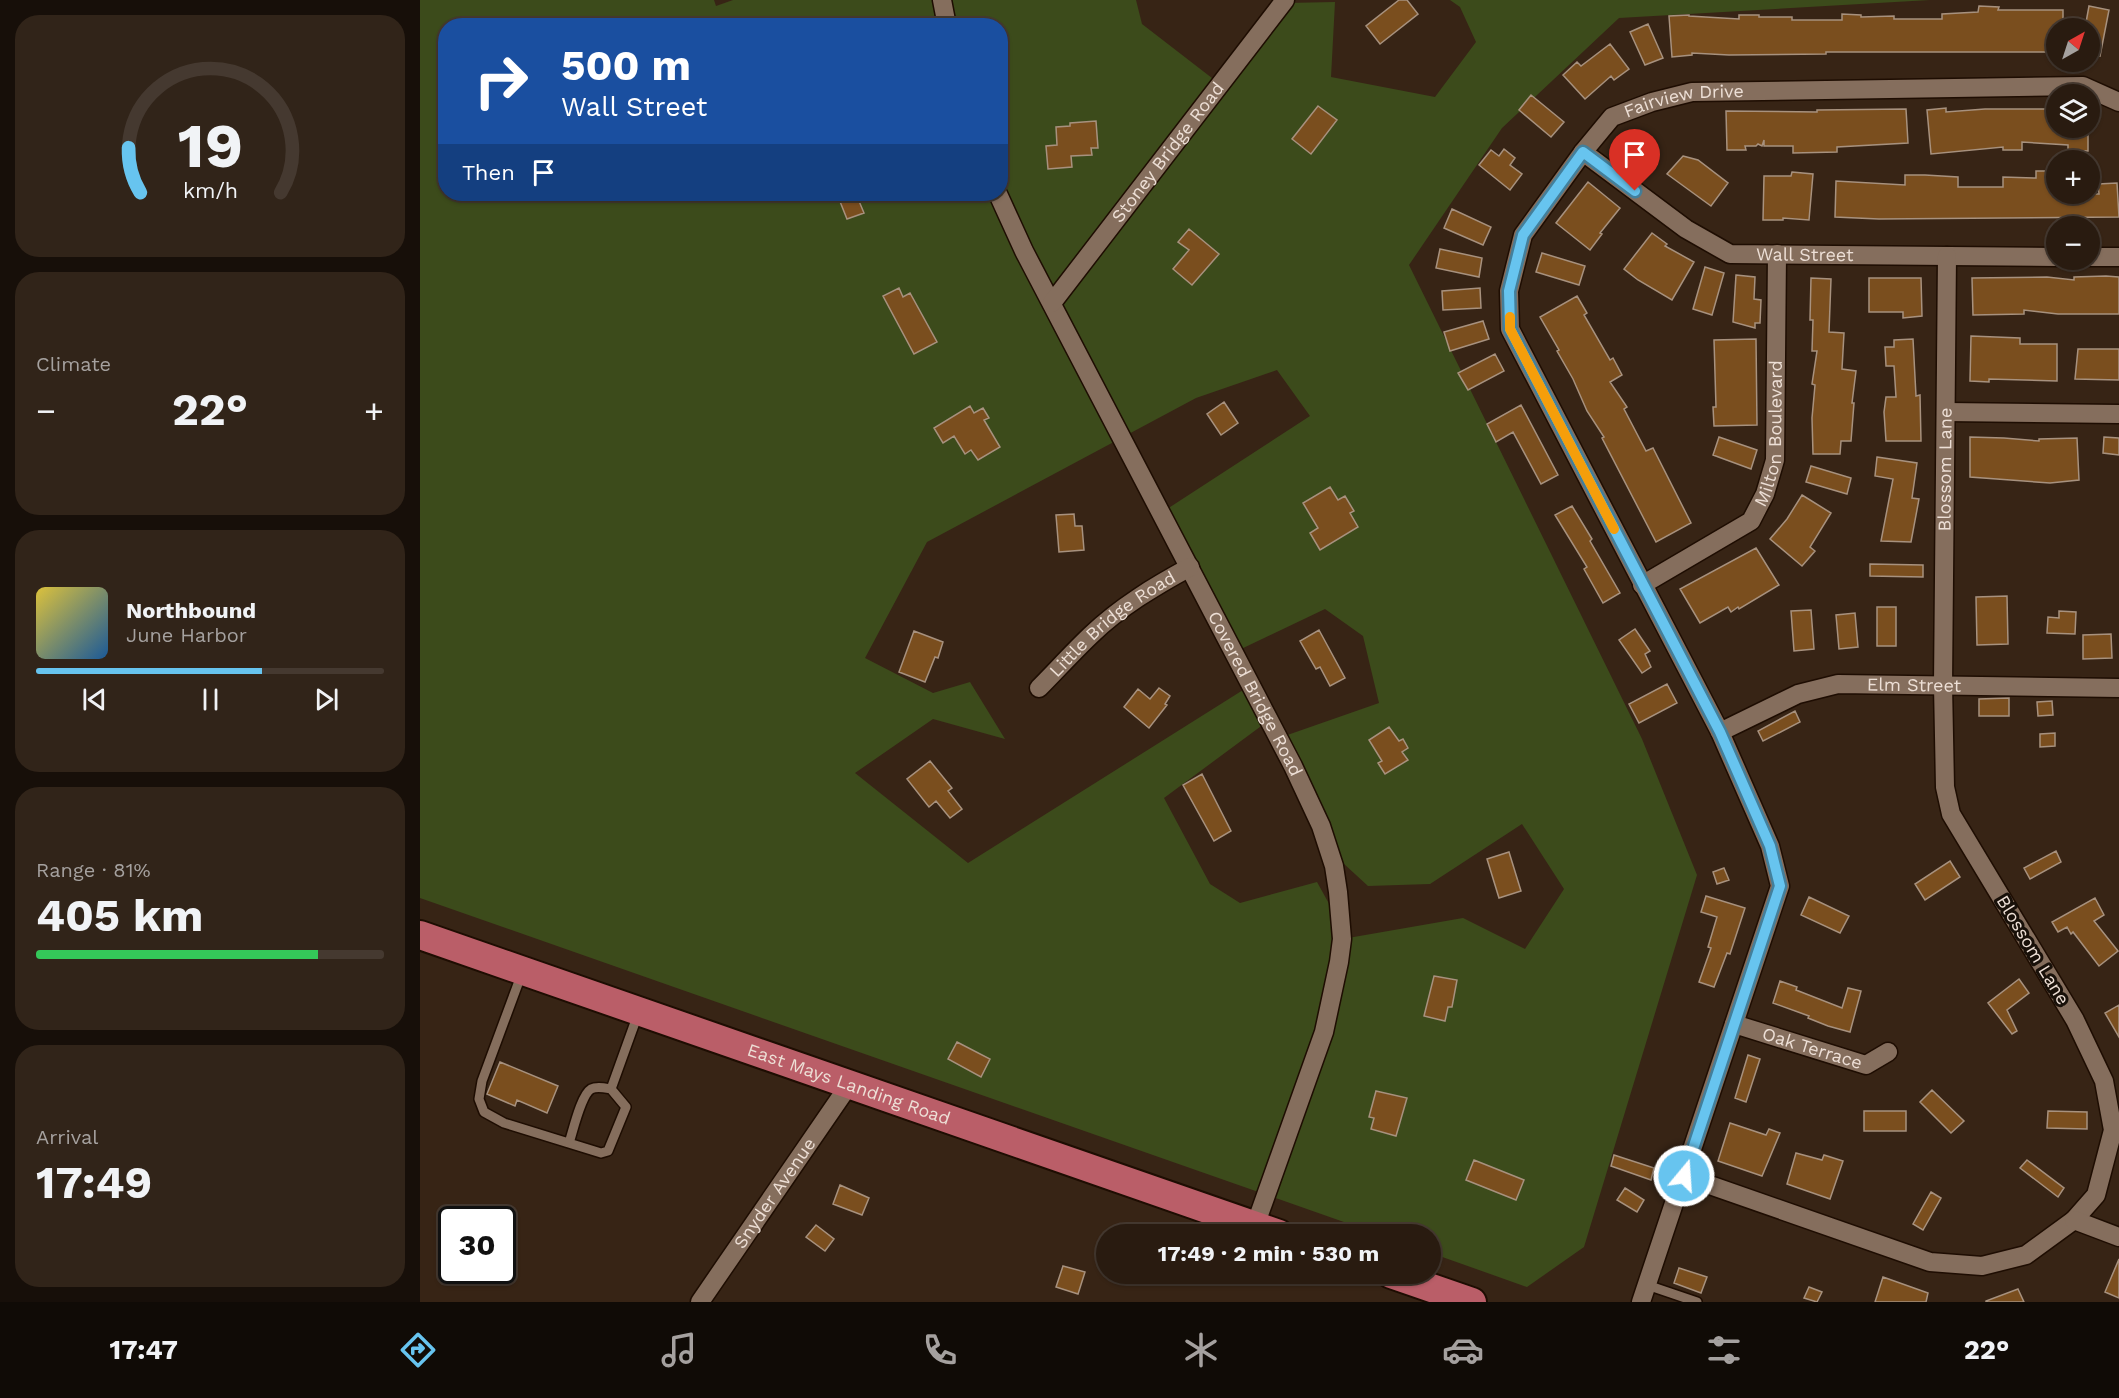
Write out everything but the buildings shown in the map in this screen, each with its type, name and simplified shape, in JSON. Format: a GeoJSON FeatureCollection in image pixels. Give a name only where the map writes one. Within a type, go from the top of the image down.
{"type":"FeatureCollection","features":[{"type":"Feature","properties":{"kind":"main road","name":"East Mays Landing Road"},"geometry":{"type":"LineString","coordinates":[[420,935],[1250,1224]]}},
{"type":"Feature","properties":{"kind":"main road"},"geometry":{"type":"LineString","coordinates":[[1419,1284],[1472,1302]]}},
{"type":"Feature","properties":{"kind":"street"},"geometry":{"type":"LineString","coordinates":[[942,0],[945,18]]}},
{"type":"Feature","properties":{"kind":"street","name":"Stoney Bridge Road"},"geometry":{"type":"LineString","coordinates":[[1052,303],[1285,0]]}},
{"type":"Feature","properties":{"kind":"street","name":"Fairview Drive"},"geometry":{"type":"LineString","coordinates":[[1644,1294],[1780,886],[1770,846],[1720,732],[1510,329],[1509,291],[1523,235],[1583,152],[1612,117],[1652,102],[1692,92],[2083,86],[2119,102]]}},
{"type":"Feature","properties":{"kind":"street","name":"Wall Street"},"geometry":{"type":"LineString","coordinates":[[1583,152],[1686,230],[1730,254],[2046,257]]}},
{"type":"Feature","properties":{"kind":"street","name":"Covered Bridge Road"},"geometry":{"type":"LineString","coordinates":[[1001,201],[1024,251],[1293,766],[1321,826],[1334,867],[1342,939],[1339,962],[1324,1032],[1269,1224]]}},
{"type":"Feature","properties":{"kind":"street","name":"Milton Boulevard"},"geometry":{"type":"LineString","coordinates":[[1642,585],[1751,521],[1765,494],[1775,460],[1777,254]]}},
{"type":"Feature","properties":{"kind":"street","name":"Blossom Lane"},"geometry":{"type":"LineString","coordinates":[[1684,1176],[1930,1262],[1982,1266],[2026,1255],[2074,1220],[2096,1195],[2113,1130],[2104,1081],[2075,1020],[1952,814],[1945,788],[1943,685],[1947,256]]}},
{"type":"Feature","properties":{"kind":"street"},"geometry":{"type":"LineString","coordinates":[[2100,257],[2119,257]]}},
{"type":"Feature","properties":{"kind":"street"},"geometry":{"type":"LineString","coordinates":[[1946,412],[2119,414]]}},
{"type":"Feature","properties":{"kind":"street","name":"Little Bridge Road"},"geometry":{"type":"LineString","coordinates":[[1039,688],[1105,622],[1150,589],[1190,567]]}},
{"type":"Feature","properties":{"kind":"street","name":"Elm Street"},"geometry":{"type":"LineString","coordinates":[[1720,732],[1798,694],[1838,684],[2119,688]]}},
{"type":"Feature","properties":{"kind":"street","name":"Oak Terrace"},"geometry":{"type":"LineString","coordinates":[[1734,1024],[1866,1065],[1888,1052]]}},
{"type":"Feature","properties":{"kind":"street","name":"Snyder Avenue"},"geometry":{"type":"LineString","coordinates":[[700,1302],[849,1085]]}},
{"type":"Feature","properties":{"kind":"street"},"geometry":{"type":"LineString","coordinates":[[2074,1220],[2119,1236]]}},
{"type":"Feature","properties":{"kind":"lane"},"geometry":{"type":"LineString","coordinates":[[523,971],[482,1081],[479,1099],[484,1112],[504,1123],[601,1153],[608,1151],[626,1107],[611,1089],[590,1090],[585,1097],[569,1143]]}},
{"type":"Feature","properties":{"kind":"lane"},"geometry":{"type":"LineString","coordinates":[[611,1089],[639,1012]]}},
{"type":"Feature","properties":{"kind":"lane"},"geometry":{"type":"LineString","coordinates":[[1644,1294],[1697,1302]]}},
{"type":"Feature","properties":{"kind":"green space"},"geometry":{"type":"Polygon","coordinates":[[[420,0],[714,0],[716,6],[733,0],[1136,0],[1142,24],[1221,85],[1286,3],[1335,2],[1331,77],[1435,97],[1476,42],[1460,7],[1450,0],[1930,0],[1619,18],[1502,128],[1409,265],[1642,739],[1697,875],[1584,1247],[1527,1287],[1441,1257],[1441,1224],[1349,1224],[420,898],[420,0]],[[1277,370],[1196,398],[927,542],[865,658],[933,693],[970,682],[1005,739],[933,719],[855,773],[968,863],[1251,685],[1268,721],[1164,798],[1210,884],[1240,903],[1317,882],[1348,938],[1463,918],[1525,949],[1564,889],[1522,824],[1430,884],[1368,886],[1331,852],[1276,739],[1379,703],[1363,636],[1325,609],[1239,650],[1164,511],[1310,416],[1277,370]]]}},
{"type":"Feature","properties":{"kind":"slow traffic"},"geometry":{"type":"LineString","coordinates":[[1510,317],[1510,329],[1614,529]]}},
{"type":"Feature","properties":{"kind":"route"},"geometry":{"type":"LineString","coordinates":[[1635,191],[1583,152],[1523,235],[1509,291],[1510,329],[1720,732],[1770,846],[1780,886],[1684,1176]]}}]}
